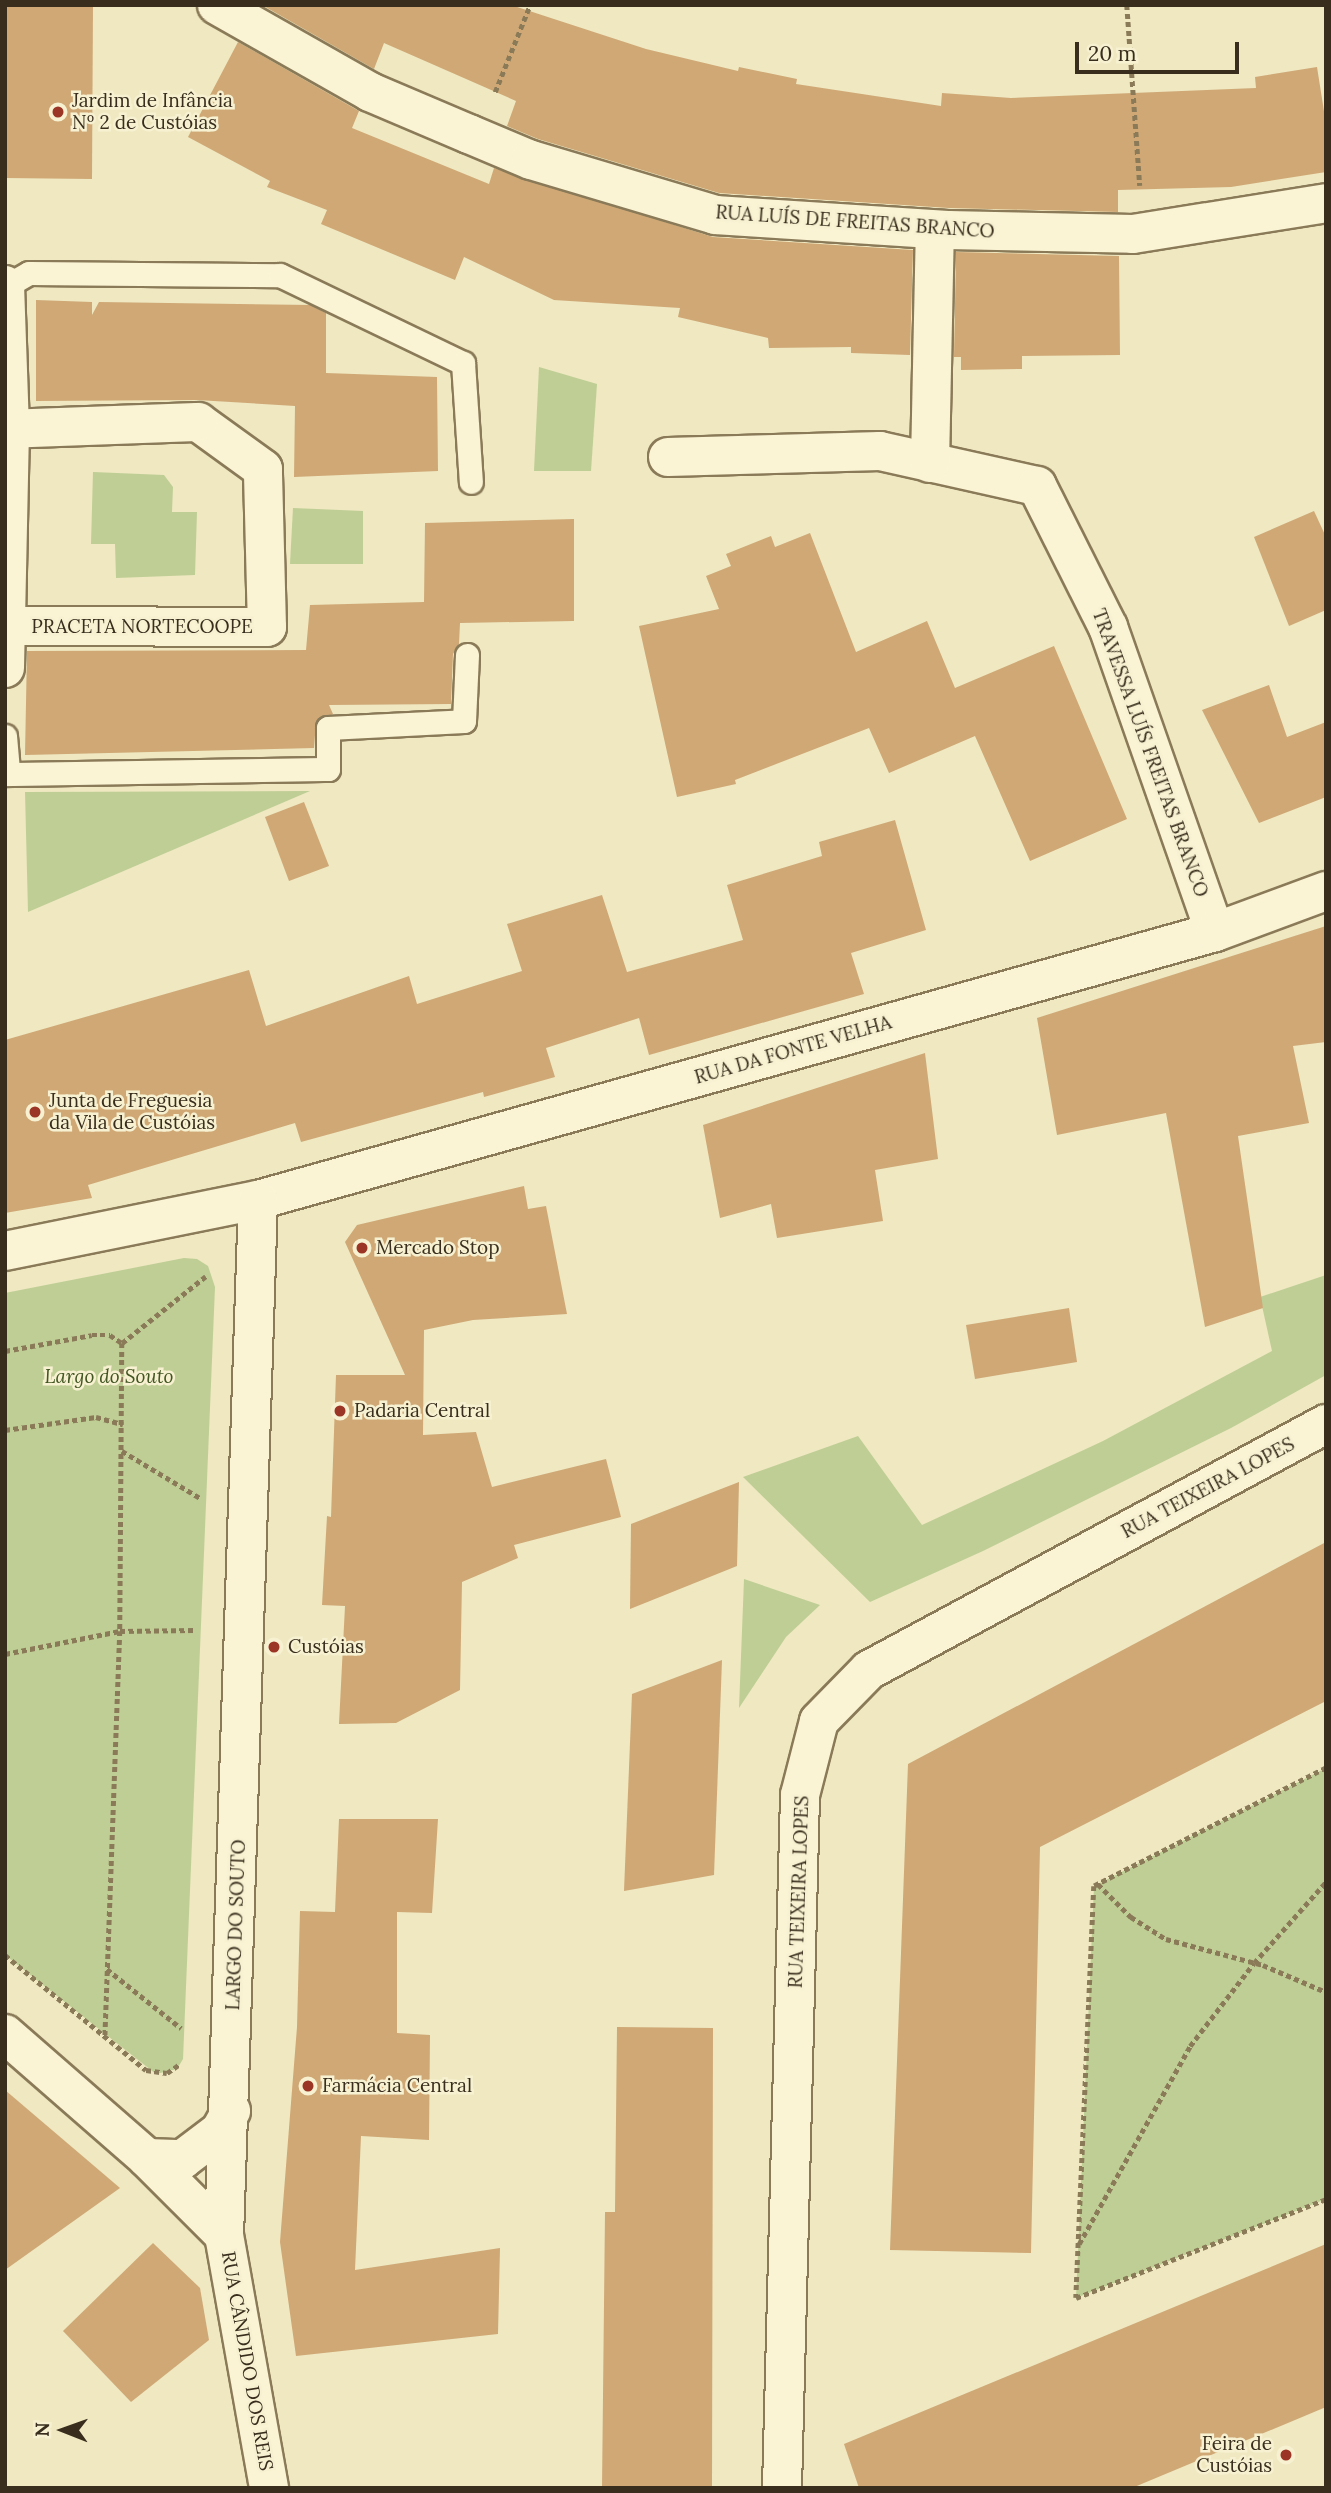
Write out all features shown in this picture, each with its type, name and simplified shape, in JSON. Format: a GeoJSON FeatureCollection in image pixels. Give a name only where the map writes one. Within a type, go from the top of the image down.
{"type":"FeatureCollection","features":[{"type":"Feature","properties":{"kind":"street","name":"RUA LUÍS DE FREITAS BRANCO"},"geometry":{"type":"LineString","coordinates":[[217,5],[370,92],[469,134],[531,160],[715,215],[935,229],[1144,232],[1326,203]]}},
{"type":"Feature","properties":{"kind":"street"},"geometry":{"type":"LineString","coordinates":[[930,463],[935,229]]}},
{"type":"Feature","properties":{"kind":"street"},"geometry":{"type":"LineString","coordinates":[[5,668],[9,626],[10,429],[7,285]]}},
{"type":"Feature","properties":{"kind":"street","name":"PRACETA NORTECOOPE"},"geometry":{"type":"LineString","coordinates":[[9,626],[267,627],[263,469],[198,422],[10,429]]}},
{"type":"Feature","properties":{"kind":"street","name":"TRAVESSA LUÍS FREITAS BRANCO"},"geometry":{"type":"LineString","coordinates":[[668,457],[880,452],[1037,486],[1108,627],[1215,932]]}},
{"type":"Feature","properties":{"kind":"street","name":"RUA DA FONTE VELHA"},"geometry":{"type":"LineString","coordinates":[[258,1200],[1215,932],[1326,891]]}},
{"type":"Feature","properties":{"kind":"street"},"geometry":{"type":"LineString","coordinates":[[5,1251],[258,1200]]}},
{"type":"Feature","properties":{"kind":"street","name":"LARGO DO SOUTO"},"geometry":{"type":"LineString","coordinates":[[224,2235],[231,2111],[258,1200]]}},
{"type":"Feature","properties":{"kind":"street","name":"RUA TEIXEIRA LOPES"},"geometry":{"type":"LineString","coordinates":[[782,2488],[800,1795],[819,1721],[869,1670],[1326,1424]]}},
{"type":"Feature","properties":{"kind":"street"},"geometry":{"type":"LineString","coordinates":[[5,2034],[147,2158],[224,2235]]}},
{"type":"Feature","properties":{"kind":"street"},"geometry":{"type":"LineString","coordinates":[[147,2158],[183,2159],[220,2131],[231,2111]]}},
{"type":"Feature","properties":{"kind":"street","name":"RUA CÂNDIDO DOS REIS"},"geometry":{"type":"LineString","coordinates":[[224,2235],[269,2488]]}},
{"type":"Feature","properties":{"kind":"lane"},"geometry":{"type":"LineString","coordinates":[[7,285],[29,272],[279,275],[463,362],[471,482]]}},
{"type":"Feature","properties":{"kind":"lane"},"geometry":{"type":"LineString","coordinates":[[5,736],[8,774],[328,769],[328,728],[464,721],[467,655]]}},
{"type":"Feature","properties":{"kind":"path"},"geometry":{"type":"LineString","coordinates":[[469,134],[494,96],[530,5]]}},
{"type":"Feature","properties":{"kind":"path"},"geometry":{"type":"LineString","coordinates":[[1127,5],[1144,232]]}},
{"type":"Feature","properties":{"kind":"path"},"geometry":{"type":"LineString","coordinates":[[122,1343],[211,1271]]}},
{"type":"Feature","properties":{"kind":"path"},"geometry":{"type":"LineString","coordinates":[[5,1351],[92,1335],[110,1335],[122,1343]]}},
{"type":"Feature","properties":{"kind":"path"},"geometry":{"type":"LineString","coordinates":[[105,2036],[120,1631],[122,1343]]}},
{"type":"Feature","properties":{"kind":"path"},"geometry":{"type":"LineString","coordinates":[[5,1430],[96,1418],[123,1424]]}},
{"type":"Feature","properties":{"kind":"path"},"geometry":{"type":"LineString","coordinates":[[122,1451],[207,1502],[207,1489]]}},
{"type":"Feature","properties":{"kind":"path"},"geometry":{"type":"LineString","coordinates":[[5,1654],[120,1631],[201,1630],[200,1644]]}},
{"type":"Feature","properties":{"kind":"path"},"geometry":{"type":"LineString","coordinates":[[1326,1768],[1094,1886],[1076,2298],[1326,2199]]}},
{"type":"Feature","properties":{"kind":"path"},"geometry":{"type":"LineString","coordinates":[[1078,2245],[1190,2046],[1254,1963],[1326,1882]]}},
{"type":"Feature","properties":{"kind":"path"},"geometry":{"type":"LineString","coordinates":[[1098,1884],[1131,1917],[1166,1939],[1254,1963],[1326,1992]]}},
{"type":"Feature","properties":{"kind":"path"},"geometry":{"type":"LineString","coordinates":[[5,1955],[156,2074],[177,2069],[183,2059]]}},
{"type":"Feature","properties":{"kind":"path"},"geometry":{"type":"LineString","coordinates":[[107,1969],[185,2030]]}},
{"type":"Feature","properties":{"kind":"path"},"geometry":{"type":"LineString","coordinates":[[184,2040],[185,2017]]}},
{"type":"Feature","properties":{"kind":"green space"},"geometry":{"type":"Polygon","coordinates":[[[539,367],[597,384],[591,471],[534,471],[539,367]]]}},
{"type":"Feature","properties":{"kind":"green space"},"geometry":{"type":"Polygon","coordinates":[[[93,472],[164,475],[173,487],[172,512],[197,512],[195,575],[116,578],[115,544],[91,544],[93,472]]]}},
{"type":"Feature","properties":{"kind":"green space"},"geometry":{"type":"Polygon","coordinates":[[[293,508],[363,511],[363,564],[290,564],[293,508]]]}},
{"type":"Feature","properties":{"kind":"green space"},"geometry":{"type":"Polygon","coordinates":[[[310,791],[28,912],[25,792],[310,791]]]}},
{"type":"Feature","properties":{"kind":"green space","name":"Largo do Souto"},"geometry":{"type":"Polygon","coordinates":[[[184,1258],[197,1259],[208,1266],[215,1287],[183,2059],[177,2069],[156,2074],[5,1955],[5,1293],[184,1258]]]}},
{"type":"Feature","properties":{"kind":"green space"},"geometry":{"type":"Polygon","coordinates":[[[1326,1275],[1326,1375],[1231,1428],[983,1551],[870,1602],[743,1477],[858,1436],[922,1525],[1103,1441],[1272,1351],[1260,1297],[1326,1275]]]}},
{"type":"Feature","properties":{"kind":"green space"},"geometry":{"type":"Polygon","coordinates":[[[744,1579],[820,1605],[786,1637],[739,1708],[744,1579]]]}},
{"type":"Feature","properties":{"kind":"green space"},"geometry":{"type":"Polygon","coordinates":[[[1326,1768],[1326,2199],[1076,2298],[1094,1886],[1326,1768]]]}},
{"type":"Feature","properties":{"kind":"building","name":"Jardim de Infância Nº 2 de Custóias"},"geometry":{"type":"Polygon","coordinates":[[[5,5],[93,5],[92,179],[5,178],[5,5]]]}},
{"type":"Feature","properties":{"kind":"building"},"geometry":{"type":"Polygon","coordinates":[[[262,5],[511,5],[646,49],[738,71],[739,67],[797,79],[796,84],[941,106],[942,93],[1011,98],[1256,88],[1255,77],[1317,67],[1326,124],[1326,172],[1231,187],[1118,190],[1118,212],[949,208],[719,193],[538,139],[507,126],[516,101],[384,43],[374,69],[262,5]]]}},
{"type":"Feature","properties":{"kind":"building"},"geometry":{"type":"Polygon","coordinates":[[[238,42],[359,111],[352,128],[489,184],[494,168],[713,237],[913,250],[910,355],[851,353],[851,347],[769,348],[768,338],[678,317],[680,308],[554,300],[464,257],[455,280],[321,224],[327,210],[267,187],[270,181],[188,137],[238,42]]]}},
{"type":"Feature","properties":{"kind":"building"},"geometry":{"type":"Polygon","coordinates":[[[956,252],[1119,256],[1120,355],[1022,356],[1022,369],[961,370],[961,357],[954,357],[956,252]]]}},
{"type":"Feature","properties":{"kind":"building"},"geometry":{"type":"Polygon","coordinates":[[[36,300],[92,302],[92,315],[99,302],[311,305],[326,313],[326,373],[437,377],[438,471],[294,477],[295,406],[197,400],[36,401],[36,300]]]}},
{"type":"Feature","properties":{"kind":"building"},"geometry":{"type":"Polygon","coordinates":[[[1314,511],[1326,537],[1326,610],[1289,626],[1254,537],[1314,511]]]}},
{"type":"Feature","properties":{"kind":"building"},"geometry":{"type":"Polygon","coordinates":[[[574,519],[574,621],[460,623],[459,644],[453,654],[451,704],[329,705],[333,714],[316,722],[314,748],[25,755],[27,651],[306,650],[310,605],[424,602],[425,523],[574,519]]]}},
{"type":"Feature","properties":{"kind":"building"},"geometry":{"type":"Polygon","coordinates":[[[810,533],[856,652],[927,621],[955,688],[1054,646],[1127,819],[1030,861],[975,736],[889,773],[869,728],[735,780],[736,784],[677,797],[639,626],[719,609],[706,576],[731,566],[726,554],[771,536],[775,547],[810,533]]]}},
{"type":"Feature","properties":{"kind":"building"},"geometry":{"type":"Polygon","coordinates":[[[1269,685],[1287,737],[1326,722],[1326,797],[1259,823],[1202,710],[1269,685]]]}},
{"type":"Feature","properties":{"kind":"building"},"geometry":{"type":"Polygon","coordinates":[[[304,802],[329,866],[289,881],[265,817],[304,802]]]}},
{"type":"Feature","properties":{"kind":"building"},"geometry":{"type":"Polygon","coordinates":[[[895,820],[926,930],[851,953],[864,994],[649,1055],[639,1018],[546,1048],[555,1077],[484,1097],[483,1092],[301,1142],[295,1123],[88,1185],[92,1198],[5,1213],[5,1040],[249,970],[266,1026],[409,976],[417,1004],[522,971],[507,924],[602,895],[627,972],[743,940],[727,885],[822,856],[819,842],[895,820]]]}},
{"type":"Feature","properties":{"kind":"building"},"geometry":{"type":"Polygon","coordinates":[[[1326,926],[1326,1042],[1293,1046],[1309,1123],[1238,1136],[1263,1308],[1205,1327],[1166,1113],[1057,1135],[1037,1018],[1326,926]]]}},
{"type":"Feature","properties":{"kind":"building"},"geometry":{"type":"Polygon","coordinates":[[[925,1053],[938,1159],[875,1170],[883,1221],[777,1238],[771,1204],[720,1218],[703,1125],[925,1053]]]}},
{"type":"Feature","properties":{"kind":"building"},"geometry":{"type":"Polygon","coordinates":[[[524,1186],[528,1209],[546,1206],[567,1314],[473,1320],[424,1330],[423,1435],[476,1432],[492,1487],[606,1459],[621,1517],[514,1545],[518,1558],[462,1582],[460,1690],[396,1723],[339,1724],[345,1606],[322,1605],[327,1516],[331,1517],[336,1375],[405,1375],[345,1242],[357,1225],[524,1186]]]}},
{"type":"Feature","properties":{"kind":"building"},"geometry":{"type":"Polygon","coordinates":[[[1069,1308],[1077,1362],[975,1379],[966,1325],[1069,1308]]]}},
{"type":"Feature","properties":{"kind":"building"},"geometry":{"type":"Polygon","coordinates":[[[739,1482],[737,1566],[630,1609],[631,1524],[739,1482]]]}},
{"type":"Feature","properties":{"kind":"building"},"geometry":{"type":"Polygon","coordinates":[[[1326,1542],[1326,1701],[1040,1847],[1031,2253],[890,2250],[908,1764],[1326,1542]]]}},
{"type":"Feature","properties":{"kind":"building"},"geometry":{"type":"Polygon","coordinates":[[[722,1660],[714,1875],[624,1891],[632,1694],[722,1660]]]}},
{"type":"Feature","properties":{"kind":"building"},"geometry":{"type":"Polygon","coordinates":[[[339,1819],[438,1819],[432,1913],[397,1912],[397,2033],[430,2035],[429,2140],[361,2136],[355,2270],[500,2248],[498,2334],[296,2356],[280,2242],[297,2027],[300,1911],[335,1912],[339,1819]]]}},
{"type":"Feature","properties":{"kind":"building"},"geometry":{"type":"Polygon","coordinates":[[[617,2027],[713,2028],[712,2488],[602,2488],[605,2212],[615,2212],[617,2027]]]}},
{"type":"Feature","properties":{"kind":"building"},"geometry":{"type":"Polygon","coordinates":[[[5,2090],[120,2188],[5,2270],[5,2090]]]}},
{"type":"Feature","properties":{"kind":"building"},"geometry":{"type":"Polygon","coordinates":[[[153,2243],[200,2288],[209,2340],[131,2402],[63,2331],[153,2243]]]}},
{"type":"Feature","properties":{"kind":"building"},"geometry":{"type":"Polygon","coordinates":[[[1326,2244],[1326,2407],[1132,2488],[859,2488],[844,2444],[1326,2244]]]}},
{"type":"Feature","properties":{"kind":"place","name":"Jardim de Infância Nº 2 de Custóias"},"geometry":{"type":"Point","coordinates":[58,112]}},
{"type":"Feature","properties":{"kind":"place","name":"Junta de Freguesia da Vila de Custóias"},"geometry":{"type":"Point","coordinates":[35,1112]}},
{"type":"Feature","properties":{"kind":"place","name":"Mercado Stop"},"geometry":{"type":"Point","coordinates":[362,1248]}},
{"type":"Feature","properties":{"kind":"place","name":"Padaria Central"},"geometry":{"type":"Point","coordinates":[340,1411]}},
{"type":"Feature","properties":{"kind":"place","name":"Custóias"},"geometry":{"type":"Point","coordinates":[274,1647]}},
{"type":"Feature","properties":{"kind":"place","name":"Farmácia Central"},"geometry":{"type":"Point","coordinates":[308,2086]}},
{"type":"Feature","properties":{"kind":"place","name":"Feira de Custóias"},"geometry":{"type":"Point","coordinates":[1286,2455]}}]}
